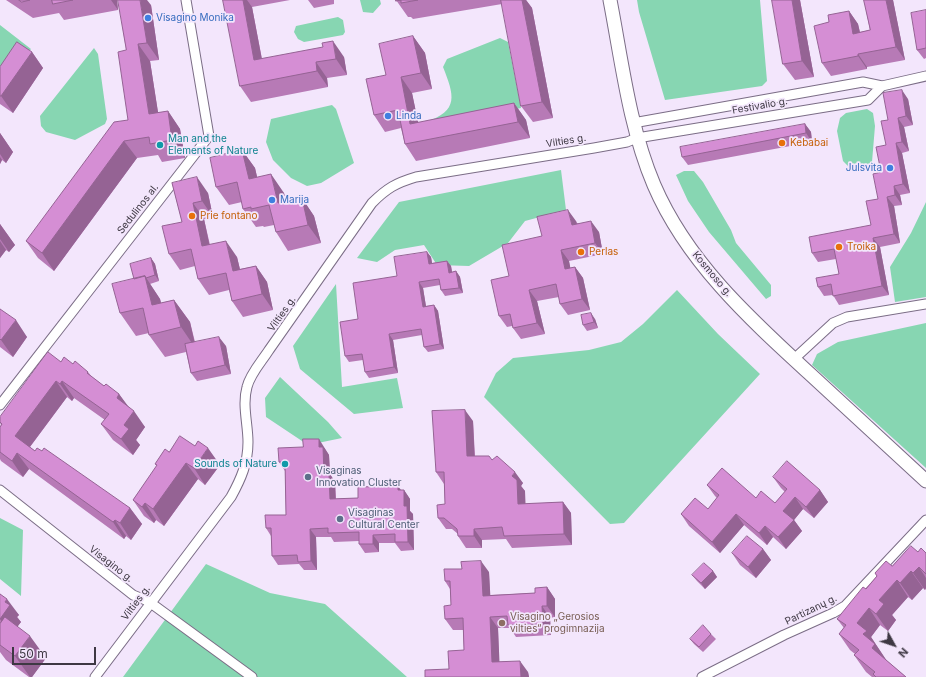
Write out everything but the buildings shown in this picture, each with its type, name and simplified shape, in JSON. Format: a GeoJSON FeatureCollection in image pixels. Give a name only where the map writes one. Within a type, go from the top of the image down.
{"type":"FeatureCollection","features":[{"type":"Feature","properties":{"kind":"main road","name":"Kosmoso g."},"geometry":{"type":"LineString","coordinates":[[610,0],[637,138],[654,185],[676,228],[710,275],[726,293],[794,359],[926,481]]}},
{"type":"Feature","properties":{"kind":"street","name":"Sedulinos al."},"geometry":{"type":"LineString","coordinates":[[0,405],[209,136],[186,0]]}},
{"type":"Feature","properties":{"kind":"street","name":"Festivalio g."},"geometry":{"type":"LineString","coordinates":[[633,123],[863,82],[882,86],[926,76]]}},
{"type":"Feature","properties":{"kind":"street","name":"Festivalio g."},"geometry":{"type":"LineString","coordinates":[[637,138],[868,100],[882,86]]}},
{"type":"Feature","properties":{"kind":"street","name":"Vilties g."},"geometry":{"type":"LineString","coordinates":[[95,677],[231,497],[242,477],[247,458],[247,386],[253,374],[369,208],[383,192],[401,182],[416,177],[594,148],[627,142],[637,138]]}},
{"type":"Feature","properties":{"kind":"street"},"geometry":{"type":"LineString","coordinates":[[794,359],[833,323],[847,317],[926,304]]}},
{"type":"Feature","properties":{"kind":"street","name":"Visagino g."},"geometry":{"type":"LineString","coordinates":[[0,490],[133,595],[150,603],[252,677]]}},
{"type":"Feature","properties":{"kind":"street","name":"Partizanų g."},"geometry":{"type":"LineString","coordinates":[[702,677],[845,606],[926,520]]}},
{"type":"Feature","properties":{"kind":"green space"},"geometry":{"type":"Polygon","coordinates":[[[360,0],[380,0],[381,4],[373,13],[363,12],[360,0]]]}},
{"type":"Feature","properties":{"kind":"green space"},"geometry":{"type":"Polygon","coordinates":[[[637,0],[760,0],[767,81],[762,86],[665,100],[639,12],[637,0]]]}},
{"type":"Feature","properties":{"kind":"green space"},"geometry":{"type":"Polygon","coordinates":[[[338,17],[343,20],[345,32],[343,35],[304,42],[298,39],[294,32],[296,26],[338,17]]]}},
{"type":"Feature","properties":{"kind":"green space"},"geometry":{"type":"Polygon","coordinates":[[[0,25],[31,49],[0,85],[0,25]]]}},
{"type":"Feature","properties":{"kind":"green space"},"geometry":{"type":"Polygon","coordinates":[[[500,38],[508,42],[521,108],[423,130],[425,122],[444,113],[449,107],[451,101],[450,86],[443,67],[447,59],[500,38]]]}},
{"type":"Feature","properties":{"kind":"green space"},"geometry":{"type":"Polygon","coordinates":[[[94,48],[98,54],[107,119],[105,124],[75,140],[46,132],[41,126],[40,116],[94,48]]]}},
{"type":"Feature","properties":{"kind":"green space"},"geometry":{"type":"Polygon","coordinates":[[[332,105],[336,109],[354,163],[321,183],[307,186],[291,178],[273,160],[266,142],[271,119],[332,105]]]}},
{"type":"Feature","properties":{"kind":"green space"},"geometry":{"type":"Polygon","coordinates":[[[867,109],[873,113],[875,126],[872,162],[867,169],[860,172],[852,170],[843,161],[837,131],[840,118],[846,113],[867,109]]]}},
{"type":"Feature","properties":{"kind":"green space"},"geometry":{"type":"Polygon","coordinates":[[[561,170],[566,210],[525,221],[508,243],[469,266],[437,265],[424,245],[395,250],[377,262],[357,258],[399,202],[561,170]]]}},
{"type":"Feature","properties":{"kind":"green space"},"geometry":{"type":"Polygon","coordinates":[[[684,171],[694,171],[703,182],[731,230],[736,243],[771,285],[771,296],[766,299],[709,232],[688,201],[676,175],[684,171]]]}},
{"type":"Feature","properties":{"kind":"green space"},"geometry":{"type":"Polygon","coordinates":[[[926,202],[926,297],[895,302],[890,267],[911,233],[926,202]]]}},
{"type":"Feature","properties":{"kind":"green space"},"geometry":{"type":"Polygon","coordinates":[[[336,284],[342,387],[397,378],[403,408],[354,414],[300,369],[293,346],[336,284]]]}},
{"type":"Feature","properties":{"kind":"green space"},"geometry":{"type":"Polygon","coordinates":[[[677,290],[718,334],[760,374],[624,523],[610,524],[484,397],[496,373],[513,358],[589,350],[621,342],[643,324],[677,290]]]}},
{"type":"Feature","properties":{"kind":"green space"},"geometry":{"type":"Polygon","coordinates":[[[926,323],[926,468],[812,365],[817,354],[838,342],[926,323]]]}},
{"type":"Feature","properties":{"kind":"green space"},"geometry":{"type":"Polygon","coordinates":[[[280,377],[328,422],[342,438],[308,445],[266,417],[265,398],[280,377]]]}},
{"type":"Feature","properties":{"kind":"green space"},"geometry":{"type":"Polygon","coordinates":[[[0,518],[23,530],[21,596],[0,579],[0,518]]]}},
{"type":"Feature","properties":{"kind":"green space"},"geometry":{"type":"Polygon","coordinates":[[[206,564],[270,593],[325,604],[407,677],[123,677],[206,564]]]}},
{"type":"Feature","properties":{"kind":"place","name":"Visagino Monika"},"geometry":{"type":"Point","coordinates":[148,18]}},
{"type":"Feature","properties":{"kind":"place","name":"Linda"},"geometry":{"type":"Point","coordinates":[388,116]}},
{"type":"Feature","properties":{"kind":"place","name":"Kebabai"},"geometry":{"type":"Point","coordinates":[782,143]}},
{"type":"Feature","properties":{"kind":"place","name":"Man and the Elements of Nature"},"geometry":{"type":"Point","coordinates":[160,145]}},
{"type":"Feature","properties":{"kind":"place","name":"Julsvita"},"geometry":{"type":"Point","coordinates":[890,168]}},
{"type":"Feature","properties":{"kind":"place","name":"Marija"},"geometry":{"type":"Point","coordinates":[272,200]}},
{"type":"Feature","properties":{"kind":"place","name":"Prie fontano"},"geometry":{"type":"Point","coordinates":[192,216]}},
{"type":"Feature","properties":{"kind":"place","name":"Troika"},"geometry":{"type":"Point","coordinates":[839,247]}},
{"type":"Feature","properties":{"kind":"place","name":"Perlas"},"geometry":{"type":"Point","coordinates":[581,252]}},
{"type":"Feature","properties":{"kind":"place","name":"Sounds of Nature"},"geometry":{"type":"Point","coordinates":[285,464]}},
{"type":"Feature","properties":{"kind":"place","name":"Visaginas Innovation Cluster"},"geometry":{"type":"Point","coordinates":[308,477]}},
{"type":"Feature","properties":{"kind":"place","name":"Visaginas Cultural Center"},"geometry":{"type":"Point","coordinates":[340,519]}},
{"type":"Feature","properties":{"kind":"place","name":"Visagino „Gerosios vilties“ progimnazija"},"geometry":{"type":"Point","coordinates":[502,623]}}]}
